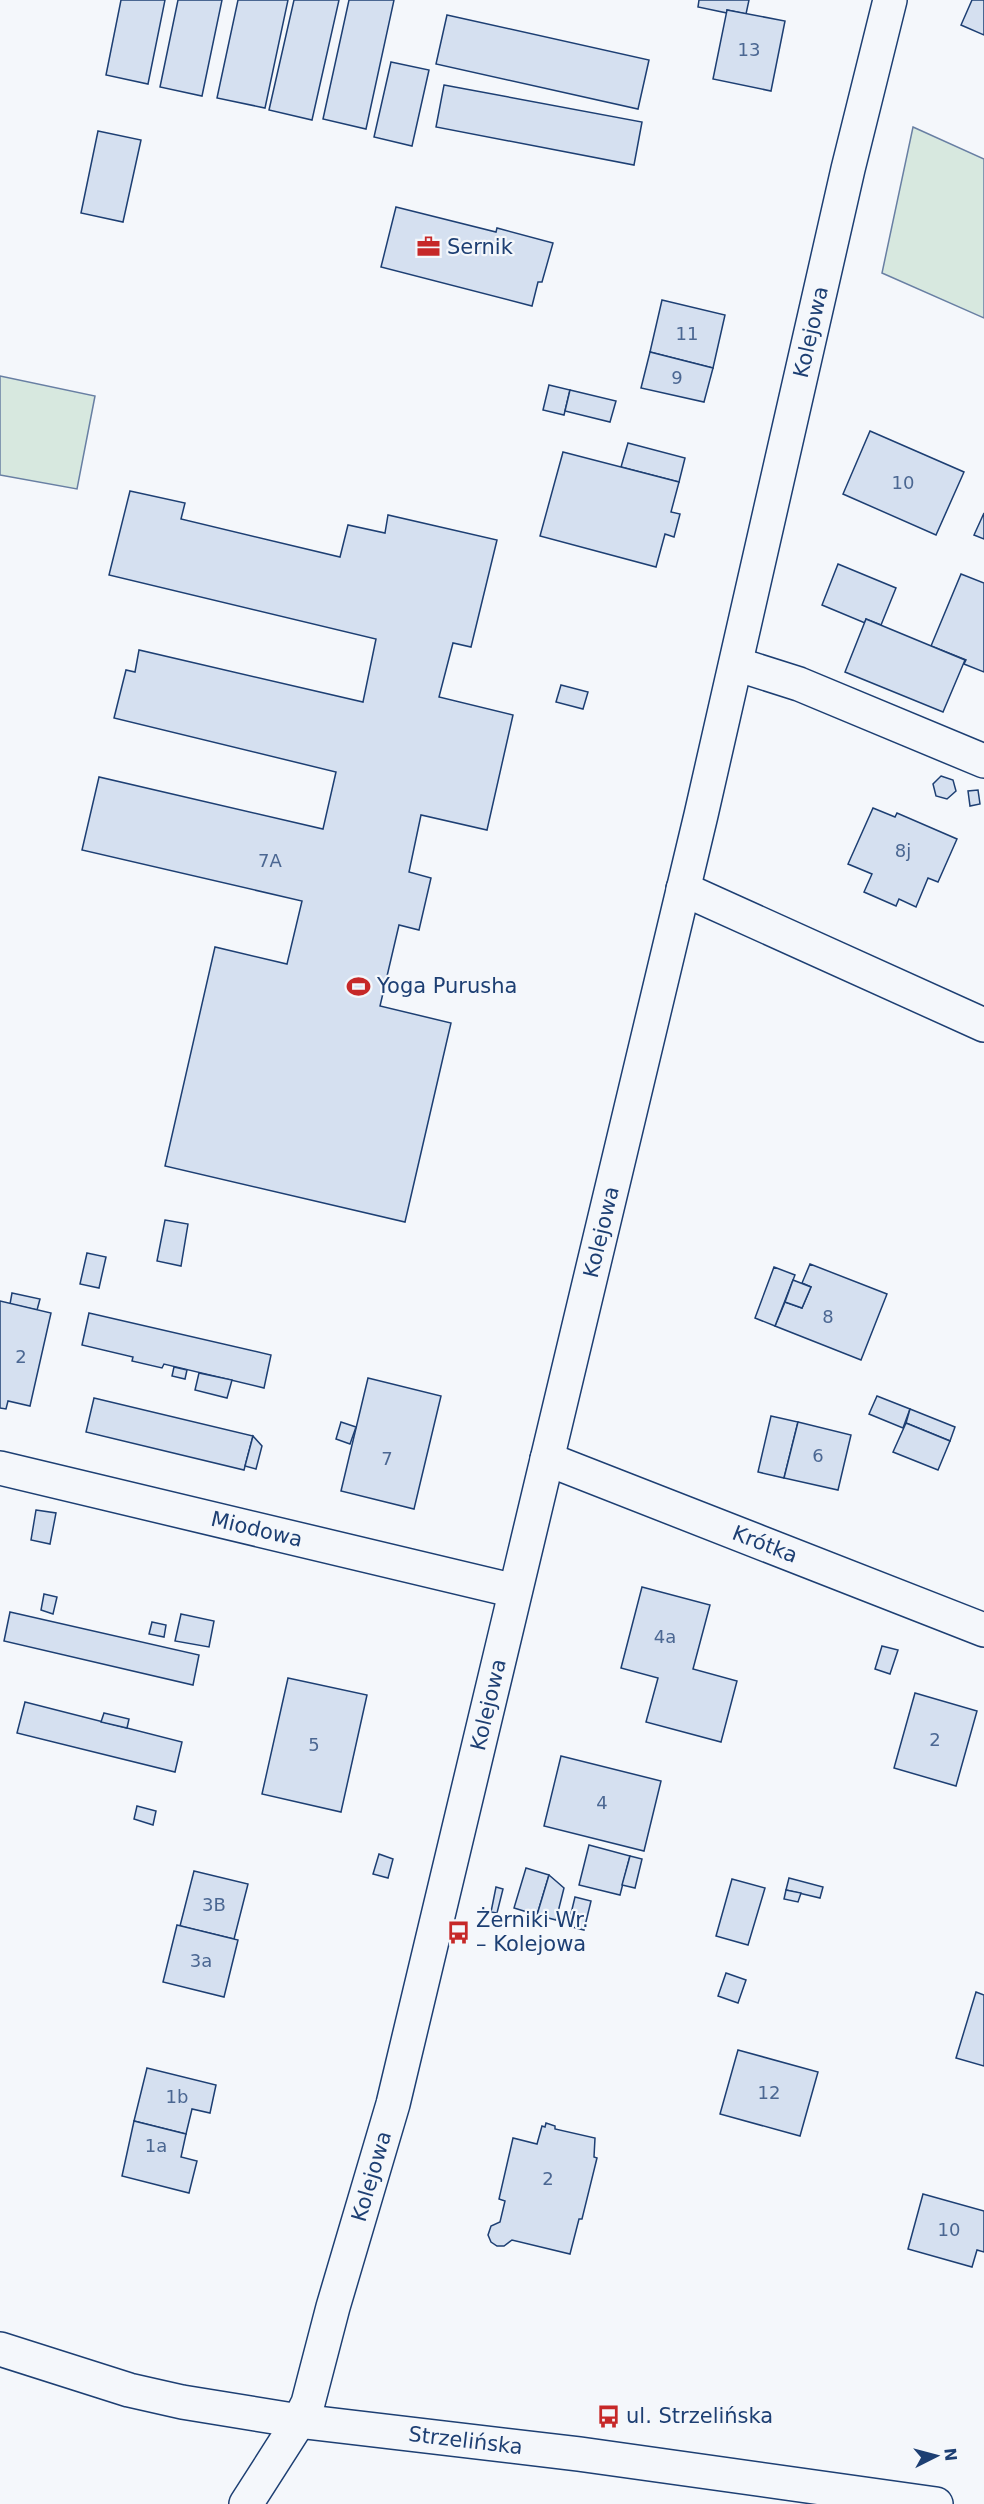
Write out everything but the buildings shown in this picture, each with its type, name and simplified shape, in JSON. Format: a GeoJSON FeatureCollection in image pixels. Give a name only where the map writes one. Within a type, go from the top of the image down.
{"type":"FeatureCollection","features":[{"type":"Feature","properties":{"kind":"street","name":"Kolejowa"},"geometry":{"type":"LineString","coordinates":[[246,2504],[308,2403],[333,2307],[393,2104],[683,889],[848,169],[890,0]]}},
{"type":"Feature","properties":{"kind":"street"},"geometry":{"type":"LineString","coordinates":[[736,664],[800,684],[984,761]]}},
{"type":"Feature","properties":{"kind":"street"},"geometry":{"type":"LineString","coordinates":[[683,889],[984,1025]]}},
{"type":"Feature","properties":{"kind":"street","name":"Krótka"},"geometry":{"type":"LineString","coordinates":[[547,1459],[984,1630]]}},
{"type":"Feature","properties":{"kind":"street","name":"Miodowa"},"geometry":{"type":"LineString","coordinates":[[0,1468],[515,1591]]}},
{"type":"Feature","properties":{"kind":"street","name":"Strzelińska"},"geometry":{"type":"LineString","coordinates":[[0,2349],[129,2390],[182,2402],[299,2421],[591,2456],[936,2504]]}},
{"type":"Feature","properties":{"kind":"shaded area"},"geometry":{"type":"Polygon","coordinates":[[[913,127],[984,159],[984,318],[882,273],[913,127]]]}},
{"type":"Feature","properties":{"kind":"shaded area"},"geometry":{"type":"Polygon","coordinates":[[[0,376],[95,396],[77,489],[0,475],[0,376]]]}},
{"type":"Feature","properties":{"kind":"place","name":"Sernik"},"geometry":{"type":"Point","coordinates":[429,247]}},
{"type":"Feature","properties":{"kind":"place","name":"Yoga Purusha"},"geometry":{"type":"Point","coordinates":[359,986]}},
{"type":"Feature","properties":{"kind":"place","name":"Żerniki Wr. – Kolejowa"},"geometry":{"type":"Point","coordinates":[458,1932]}},
{"type":"Feature","properties":{"kind":"place","name":"ul. Strzelińska"},"geometry":{"type":"Point","coordinates":[608,2416]}}]}
